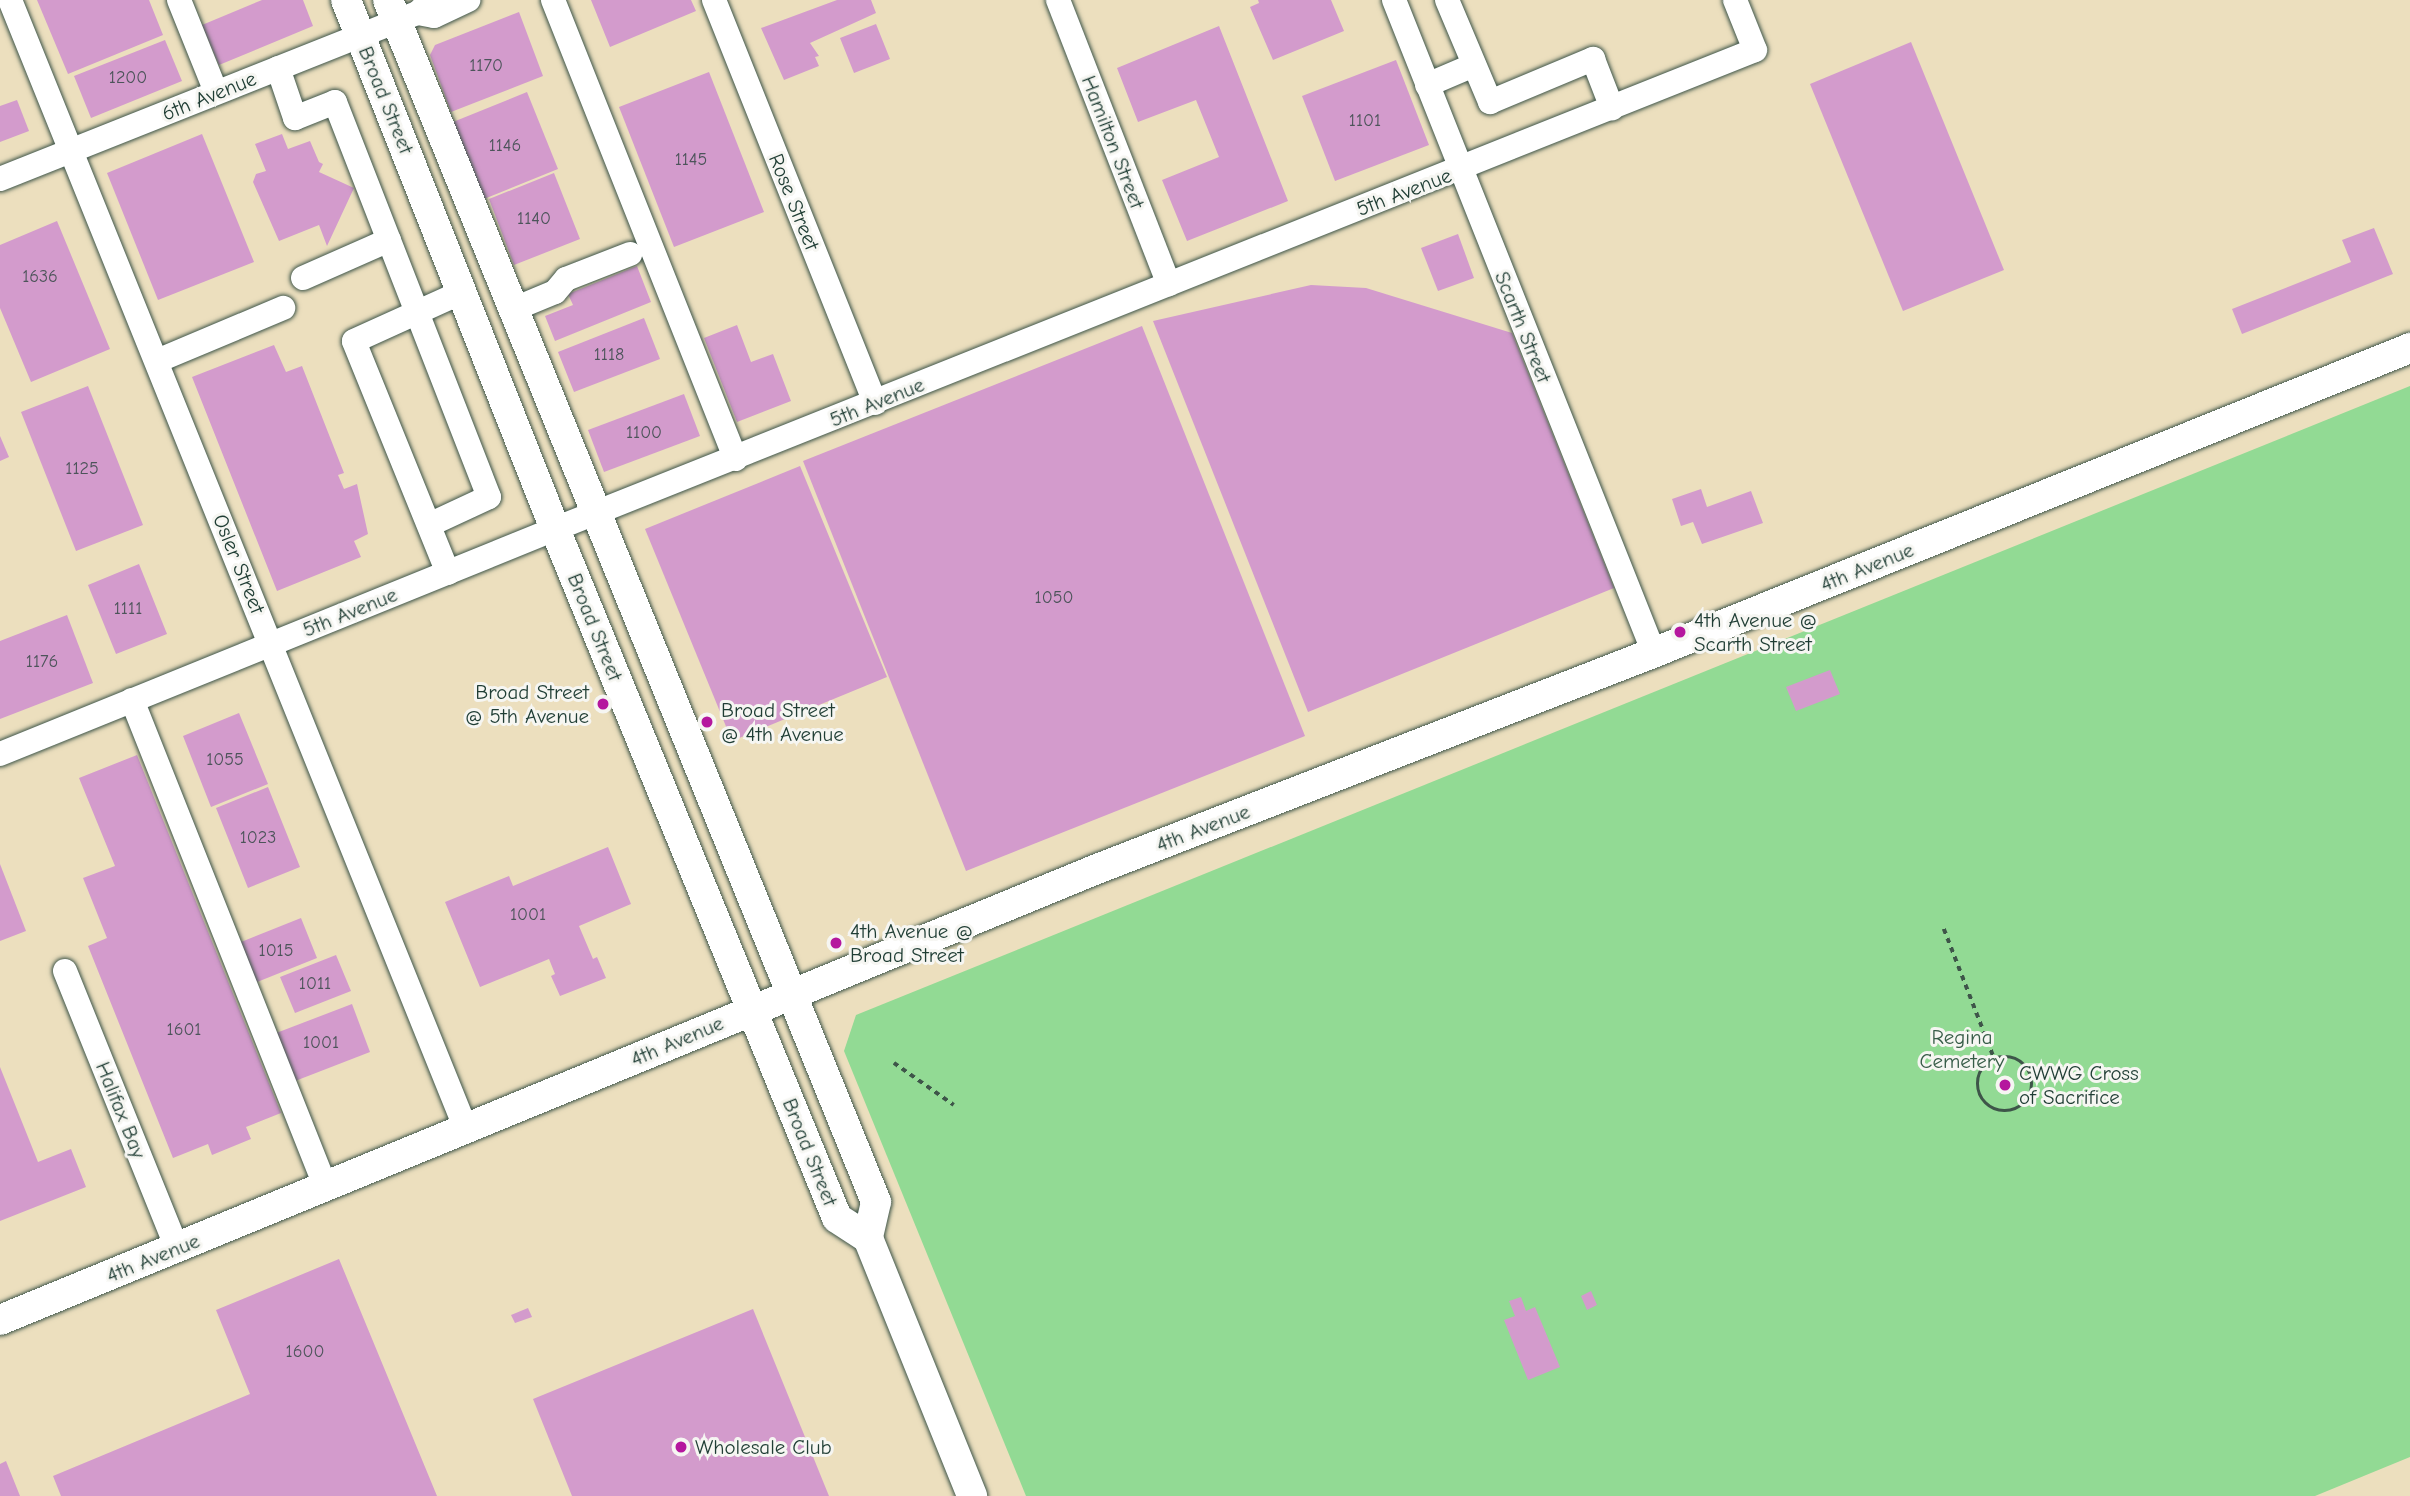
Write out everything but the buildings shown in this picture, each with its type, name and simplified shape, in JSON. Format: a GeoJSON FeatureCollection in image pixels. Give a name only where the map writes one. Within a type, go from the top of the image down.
{"type":"FeatureCollection","features":[{"type":"Feature","properties":{"kind":"main road","name":"Broad Street"},"geometry":{"type":"LineString","coordinates":[[346,0],[555,529],[837,1218],[868,1238],[876,1202],[594,513],[514,309],[408,8]]}},
{"type":"Feature","properties":{"kind":"main road","name":"4th Avenue"},"geometry":{"type":"LineString","coordinates":[[0,1320],[1097,869],[1654,653],[2410,348]]}},
{"type":"Feature","properties":{"kind":"main road"},"geometry":{"type":"LineString","coordinates":[[868,1238],[972,1496]]}},
{"type":"Feature","properties":{"kind":"street","name":"Osler Street"},"geometry":{"type":"LineString","coordinates":[[10,0],[466,1129]]}},
{"type":"Feature","properties":{"kind":"street"},"geometry":{"type":"LineString","coordinates":[[179,0],[216,92]]}},
{"type":"Feature","properties":{"kind":"street","name":"6th Avenue"},"geometry":{"type":"LineString","coordinates":[[0,179],[360,36],[408,8],[434,16],[468,0]]}},
{"type":"Feature","properties":{"kind":"street"},"geometry":{"type":"LineString","coordinates":[[554,0],[736,459]]}},
{"type":"Feature","properties":{"kind":"street","name":"Rose Street"},"geometry":{"type":"LineString","coordinates":[[714,0],[874,403]]}},
{"type":"Feature","properties":{"kind":"street","name":"Hamilton Street"},"geometry":{"type":"LineString","coordinates":[[1058,0],[1168,284]]}},
{"type":"Feature","properties":{"kind":"street","name":"Scarth Street"},"geometry":{"type":"LineString","coordinates":[[1394,0],[1654,653]]}},
{"type":"Feature","properties":{"kind":"street"},"geometry":{"type":"LineString","coordinates":[[1447,0],[1490,102],[1593,59],[1612,108]]}},
{"type":"Feature","properties":{"kind":"street","name":"5th Avenue"},"geometry":{"type":"LineString","coordinates":[[0,754],[594,513],[736,459],[1755,51],[1735,0]]}},
{"type":"Feature","properties":{"kind":"street"},"geometry":{"type":"LineString","coordinates":[[1427,85],[1475,65]]}},
{"type":"Feature","properties":{"kind":"street"},"geometry":{"type":"LineString","coordinates":[[278,68],[295,118],[335,102],[489,497],[429,525]]}},
{"type":"Feature","properties":{"kind":"street"},"geometry":{"type":"LineString","coordinates":[[303,278],[389,240]]}},
{"type":"Feature","properties":{"kind":"street"},"geometry":{"type":"LineString","coordinates":[[514,309],[555,292],[566,279],[630,254]]}},
{"type":"Feature","properties":{"kind":"street"},"geometry":{"type":"LineString","coordinates":[[448,573],[354,341],[462,292]]}},
{"type":"Feature","properties":{"kind":"street"},"geometry":{"type":"LineString","coordinates":[[157,361],[284,308]]}},
{"type":"Feature","properties":{"kind":"street"},"geometry":{"type":"LineString","coordinates":[[132,700],[326,1188]]}},
{"type":"Feature","properties":{"kind":"street","name":"Halifax Bay"},"geometry":{"type":"LineString","coordinates":[[65,971],[177,1248]]}},
{"type":"Feature","properties":{"kind":"path"},"geometry":{"type":"LineString","coordinates":[[1944,929],[1994,1058]]}},
{"type":"Feature","properties":{"kind":"path"},"geometry":{"type":"LineString","coordinates":[[2008,1056],[2021,1062],[2030,1073],[2032,1087],[2026,1101],[2015,1110],[2001,1111],[1987,1105],[1979,1094],[1977,1080],[1983,1067],[1994,1058],[2008,1056]]}},
{"type":"Feature","properties":{"kind":"path"},"geometry":{"type":"LineString","coordinates":[[894,1063],[954,1105]]}},
{"type":"Feature","properties":{"kind":"green space","name":"Regina Cemetery"},"geometry":{"type":"Polygon","coordinates":[[[2410,386],[2410,1457],[2315,1496],[1026,1496],[844,1051],[856,1015],[2410,386]]]}},
{"type":"Feature","properties":{"kind":"place","name":"4th Avenue @ Scarth Street"},"geometry":{"type":"Point","coordinates":[1680,632]}},
{"type":"Feature","properties":{"kind":"place","name":"Broad Street @ 5th Avenue"},"geometry":{"type":"Point","coordinates":[603,704]}},
{"type":"Feature","properties":{"kind":"place","name":"Broad Street @ 4th Avenue"},"geometry":{"type":"Point","coordinates":[707,722]}},
{"type":"Feature","properties":{"kind":"place","name":"4th Avenue @ Broad Street"},"geometry":{"type":"Point","coordinates":[836,943]}},
{"type":"Feature","properties":{"kind":"place","name":"CWWG Cross of Sacrifice"},"geometry":{"type":"Point","coordinates":[2005,1085]}},
{"type":"Feature","properties":{"kind":"place","name":"Wholesale Club"},"geometry":{"type":"Point","coordinates":[681,1447]}}]}
